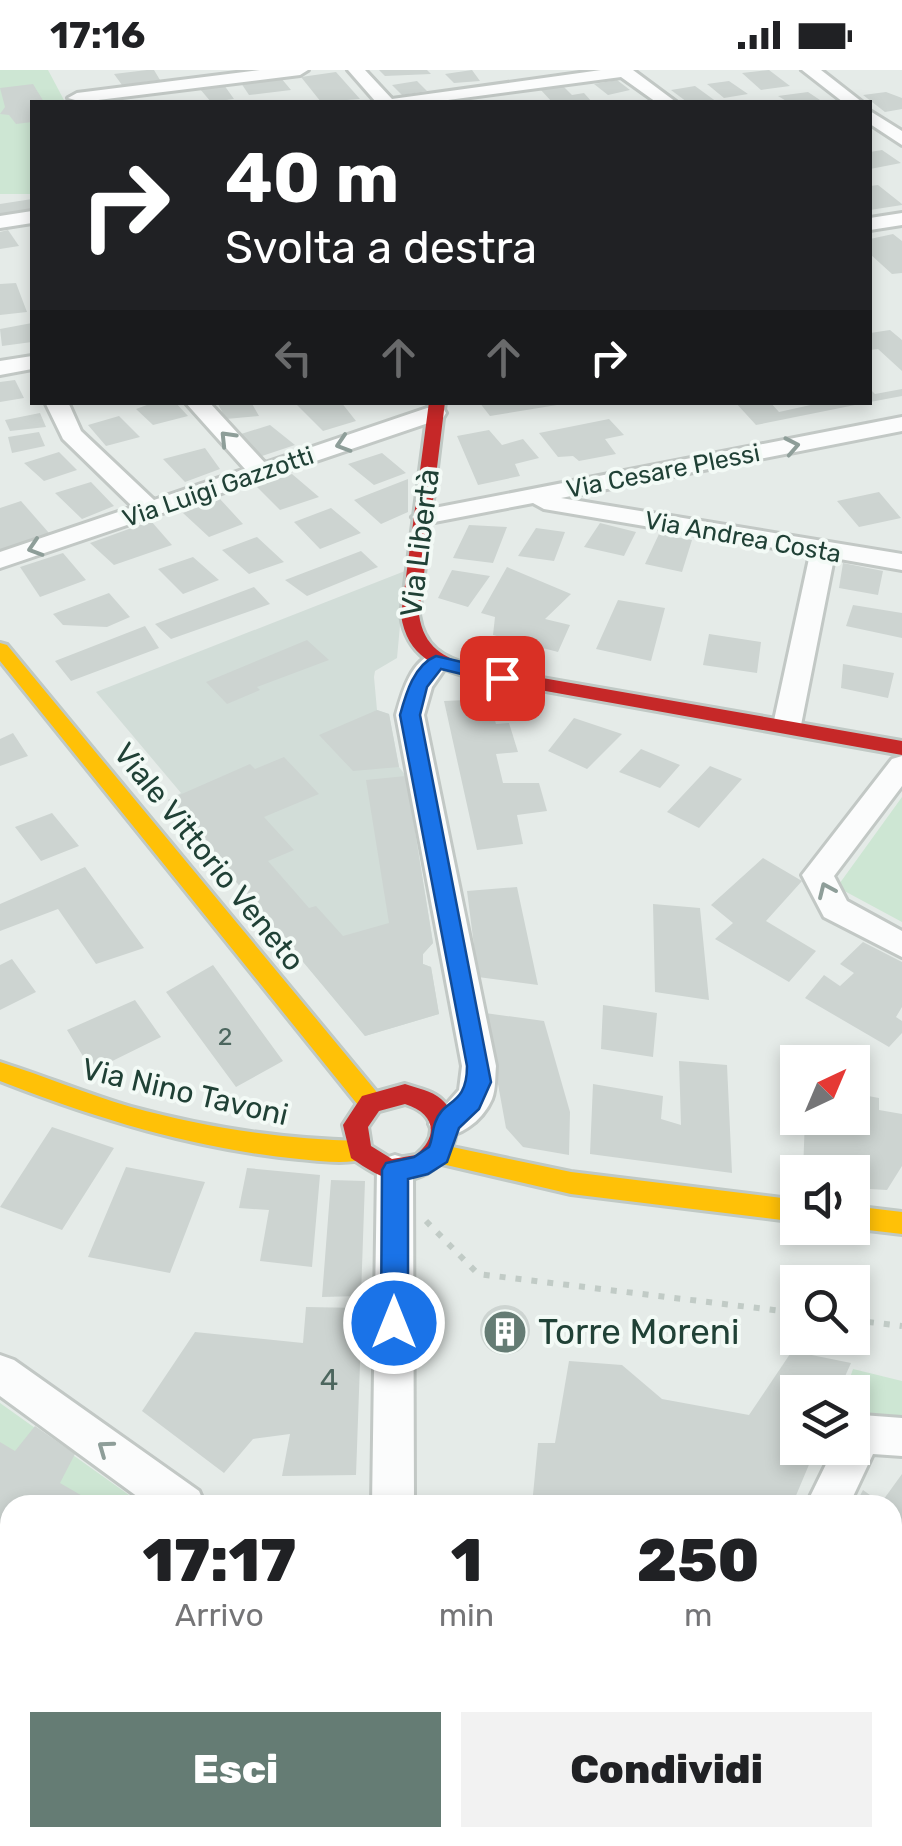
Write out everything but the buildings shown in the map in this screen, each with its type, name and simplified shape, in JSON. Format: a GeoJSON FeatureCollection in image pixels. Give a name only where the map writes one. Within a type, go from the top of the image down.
{"type":"FeatureCollection","features":[{"type":"Feature","properties":{"kind":"street"},"geometry":{"type":"LineString","coordinates":[[75,95],[300,70]]}},
{"type":"Feature","properties":{"kind":"street"},"geometry":{"type":"LineString","coordinates":[[356,70],[382,100]]}},
{"type":"Feature","properties":{"kind":"street"},"geometry":{"type":"LineString","coordinates":[[810,70],[850,100]]}},
{"type":"Feature","properties":{"kind":"street"},"geometry":{"type":"LineString","coordinates":[[413,100],[623,71],[664,100]]}},
{"type":"Feature","properties":{"kind":"street"},"geometry":{"type":"LineString","coordinates":[[872,118],[902,140]]}},
{"type":"Feature","properties":{"kind":"street"},"geometry":{"type":"LineString","coordinates":[[0,222],[30,217]]}},
{"type":"Feature","properties":{"kind":"street"},"geometry":{"type":"LineString","coordinates":[[872,224],[902,219]]}},
{"type":"Feature","properties":{"kind":"street"},"geometry":{"type":"LineString","coordinates":[[0,368],[30,363]]}},
{"type":"Feature","properties":{"kind":"street"},"geometry":{"type":"LineString","coordinates":[[58,405],[72,434],[150,510]]}},
{"type":"Feature","properties":{"kind":"street"},"geometry":{"type":"LineString","coordinates":[[199,405],[260,472]]}},
{"type":"Feature","properties":{"kind":"street","name":"Via Luigi Gazzotti"},"geometry":{"type":"LineString","coordinates":[[0,560],[436,408]]}},
{"type":"Feature","properties":{"kind":"street","name":"Via Libertà"},"geometry":{"type":"LineString","coordinates":[[436,408],[409,627],[414,645],[436,662],[418,686],[410,715],[479,1066],[476,1095],[442,1139]]}},
{"type":"Feature","properties":{"kind":"street"},"geometry":{"type":"LineString","coordinates":[[892,426],[902,448]]}},
{"type":"Feature","properties":{"kind":"street","name":"Via Cesare Plessi"},"geometry":{"type":"LineString","coordinates":[[424,517],[892,426]]}},
{"type":"Feature","properties":{"kind":"street","name":"Via Andrea Costa"},"geometry":{"type":"LineString","coordinates":[[524,499],[902,562]]}},
{"type":"Feature","properties":{"kind":"street"},"geometry":{"type":"LineString","coordinates":[[787,725],[823,551]]}},
{"type":"Feature","properties":{"kind":"street","name":"Viale Vittorio Veneto"},"geometry":{"type":"LineString","coordinates":[[0,649],[371,1103]]}},
{"type":"Feature","properties":{"kind":"street"},"geometry":{"type":"LineString","coordinates":[[436,662],[902,748]]}},
{"type":"Feature","properties":{"kind":"street"},"geometry":{"type":"LineString","coordinates":[[902,766],[818,876],[834,909],[902,944]]}},
{"type":"Feature","properties":{"kind":"street","name":"Via Nino Tavoni"},"geometry":{"type":"LineString","coordinates":[[0,1071],[74,1099],[184,1128],[301,1150],[360,1151]]}},
{"type":"Feature","properties":{"kind":"street"},"geometry":{"type":"LineString","coordinates":[[442,1139],[419,1167],[395,1170],[368,1160],[360,1151],[354,1125],[371,1103],[393,1095],[416,1096],[436,1107],[442,1139],[482,1168],[780,1208]]}},
{"type":"Feature","properties":{"kind":"street"},"geometry":{"type":"LineString","coordinates":[[393,1495],[395,1170]]}},
{"type":"Feature","properties":{"kind":"street"},"geometry":{"type":"LineString","coordinates":[[870,1220],[902,1224]]}},
{"type":"Feature","properties":{"kind":"street"},"geometry":{"type":"LineString","coordinates":[[0,1373],[170,1495]]}},
{"type":"Feature","properties":{"kind":"street"},"geometry":{"type":"LineString","coordinates":[[835,1495],[882,1436]]}},
{"type":"Feature","properties":{"kind":"path"},"geometry":{"type":"LineString","coordinates":[[395,1214],[423,1217],[478,1274],[780,1311]]}},
{"type":"Feature","properties":{"kind":"path"},"geometry":{"type":"LineString","coordinates":[[870,1322],[902,1326]]}},
{"type":"Feature","properties":{"kind":"shaded area"},"geometry":{"type":"Polygon","coordinates":[[[405,571],[397,658],[375,671],[374,677],[377,710],[389,714],[399,767],[406,776],[433,943],[423,954],[423,964],[431,967],[439,1014],[365,1036],[168,800],[181,793],[96,692],[405,571]]]}},
{"type":"Feature","properties":{"kind":"green space"},"geometry":{"type":"Polygon","coordinates":[[[0,70],[48,70],[64,100],[30,100],[30,194],[0,194],[0,70]]]}},
{"type":"Feature","properties":{"kind":"green space"},"geometry":{"type":"Polygon","coordinates":[[[902,797],[902,922],[837,887],[902,797]]]}},
{"type":"Feature","properties":{"kind":"green space"},"geometry":{"type":"Polygon","coordinates":[[[853,1369],[902,1381],[902,1431],[870,1424],[870,1375],[851,1375],[853,1369]]]}},
{"type":"Feature","properties":{"kind":"green space"},"geometry":{"type":"Polygon","coordinates":[[[0,1403],[129,1495],[0,1495],[0,1403]]]}},
{"type":"Feature","properties":{"kind":"traffic: slow"},"geometry":{"type":"LineString","coordinates":[[0,649],[371,1103]]}},
{"type":"Feature","properties":{"kind":"traffic: slow"},"geometry":{"type":"LineString","coordinates":[[0,1071],[87,1103],[176,1129],[267,1145],[360,1151]]}},
{"type":"Feature","properties":{"kind":"traffic: slow"},"geometry":{"type":"LineString","coordinates":[[438,1154],[571,1183],[780,1209]]}},
{"type":"Feature","properties":{"kind":"traffic: slow"},"geometry":{"type":"LineString","coordinates":[[870,1219],[902,1223]]}},
{"type":"Feature","properties":{"kind":"traffic: jam"},"geometry":{"type":"LineString","coordinates":[[437,405],[410,615],[416,639],[430,655],[473,672],[902,748]]}},
{"type":"Feature","properties":{"kind":"traffic: jam"},"geometry":{"type":"LineString","coordinates":[[405,1094],[434,1107],[441,1116],[444,1137],[425,1163],[397,1170],[360,1151],[355,1125],[371,1103],[405,1094]]}},
{"type":"Feature","properties":{"kind":"place","name":"Torre Moreni"},"geometry":{"type":"Point","coordinates":[505,1332]}},
{"type":"Feature","properties":{"kind":"route"},"geometry":{"type":"LineString","coordinates":[[394,1323],[395,1170],[419,1167],[438,1154],[444,1145],[447,1124],[471,1102],[479,1082],[410,715],[418,686],[436,662],[502,678]]}}]}
